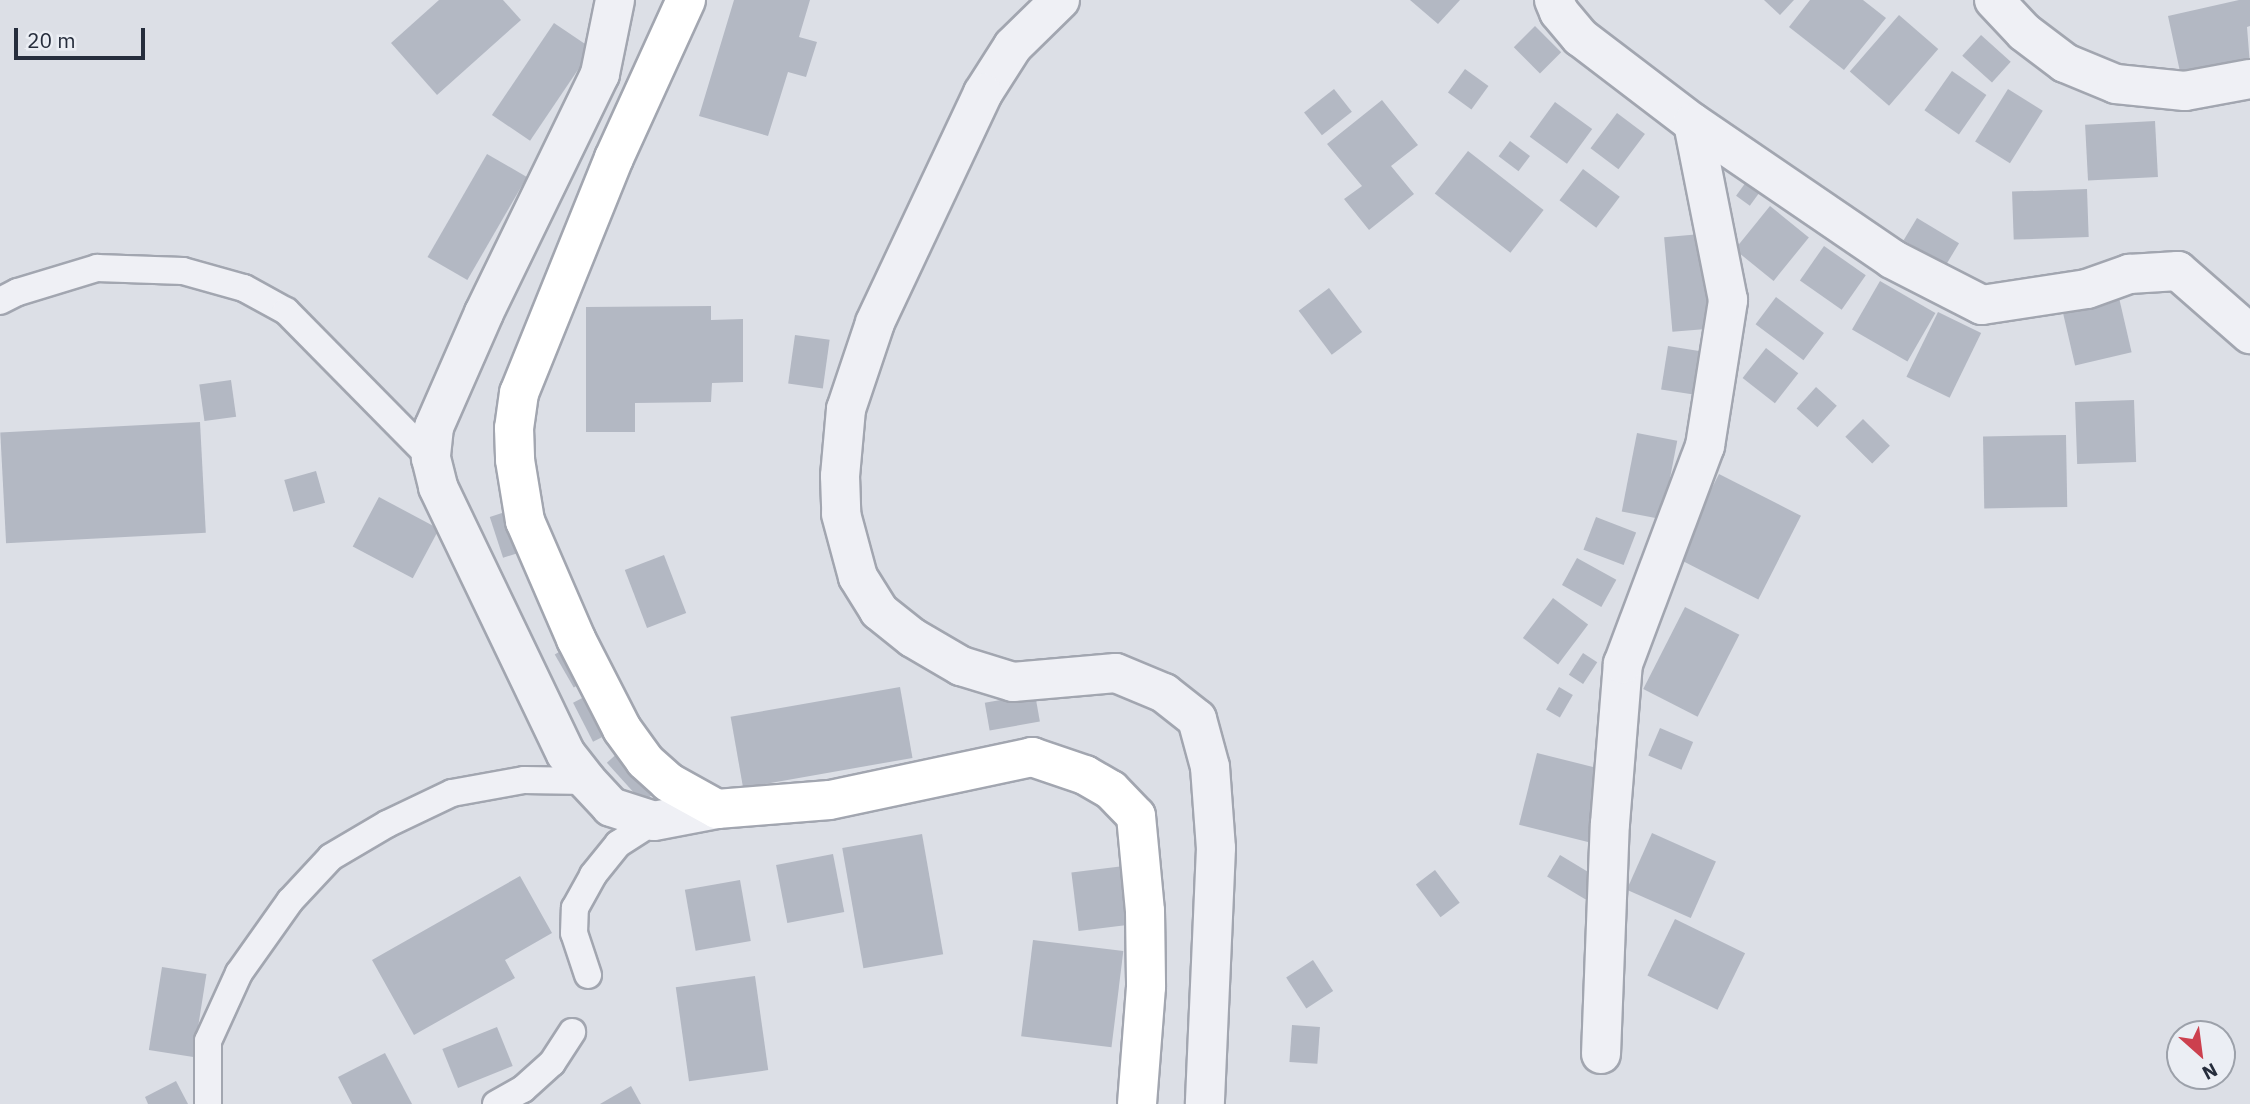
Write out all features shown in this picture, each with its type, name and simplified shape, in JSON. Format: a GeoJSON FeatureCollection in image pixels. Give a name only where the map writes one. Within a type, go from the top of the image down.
{"type":"FeatureCollection","features":[{"type":"Feature","properties":{"kind":"street"},"geometry":{"type":"LineString","coordinates":[[615,0],[600,74],[484,313],[434,427],[431,458],[438,487],[566,754],[587,782],[611,807],[654,821],[717,810],[830,800],[1032,757],[1085,775],[1111,790],[1136,816],[1145,911],[1146,987],[1137,1104]]}},
{"type":"Feature","properties":{"kind":"street"},"geometry":{"type":"LineString","coordinates":[[686,0],[614,159],[519,393],[514,428],[515,460],[525,521],[576,639],[622,729],[645,761],[668,782],[717,810]]}},
{"type":"Feature","properties":{"kind":"street"},"geometry":{"type":"LineString","coordinates":[[1060,0],[1013,46],[983,93],[875,323],[846,409],[840,476],[841,514],[858,577],[879,611],[913,638],[961,666],[1013,682],[1116,673],[1164,693],[1197,719],[1210,767],[1216,848],[1205,1104]]}},
{"type":"Feature","properties":{"kind":"street"},"geometry":{"type":"LineString","coordinates":[[1554,0],[1559,12],[1580,37],[1693,123],[1892,259],[1982,305],[2087,289],[2129,274],[2178,271],[2250,334]]}},
{"type":"Feature","properties":{"kind":"street"},"geometry":{"type":"LineString","coordinates":[[1994,0],[2024,32],[2065,64],[2116,84],[2185,91],[2250,79]]}},
{"type":"Feature","properties":{"kind":"street"},"geometry":{"type":"LineString","coordinates":[[1601,1054],[1610,824],[1623,664],[1705,446],[1728,300],[1693,123]]}},
{"type":"Feature","properties":{"kind":"lane"},"geometry":{"type":"LineString","coordinates":[[0,301],[18,292],[97,268],[183,271],[244,288],[286,311],[431,458]]}},
{"type":"Feature","properties":{"kind":"lane"},"geometry":{"type":"LineString","coordinates":[[208,1104],[208,1041],[239,974],[290,901],[331,857],[387,824],[452,793],[524,780],[587,782]]}},
{"type":"Feature","properties":{"kind":"lane"},"geometry":{"type":"LineString","coordinates":[[588,975],[574,933],[575,908],[593,875],[618,844],[654,821]]}},
{"type":"Feature","properties":{"kind":"lane"},"geometry":{"type":"LineString","coordinates":[[496,1104],[523,1089],[552,1063],[572,1032]]}},
{"type":"Feature","properties":{"kind":"building"},"geometry":{"type":"Polygon","coordinates":[[[439,0],[503,0],[521,20],[437,95],[391,43],[439,0]]]}},
{"type":"Feature","properties":{"kind":"building"},"geometry":{"type":"Polygon","coordinates":[[[734,0],[810,0],[799,37],[817,42],[806,77],[788,72],[768,136],[699,116],[734,0]]]}},
{"type":"Feature","properties":{"kind":"building"},"geometry":{"type":"Polygon","coordinates":[[[1410,0],[1460,0],[1438,24],[1410,0]]]}},
{"type":"Feature","properties":{"kind":"building"},"geometry":{"type":"Polygon","coordinates":[[[1764,0],[1794,0],[1780,15],[1764,0]]]}},
{"type":"Feature","properties":{"kind":"building"},"geometry":{"type":"Polygon","coordinates":[[[1810,0],[1863,0],[1886,18],[1844,70],[1789,27],[1810,0]]]}},
{"type":"Feature","properties":{"kind":"building"},"geometry":{"type":"Polygon","coordinates":[[[2239,0],[2250,0],[2250,26],[2247,27],[2250,65],[2182,81],[2168,16],[2239,0]]]}},
{"type":"Feature","properties":{"kind":"building"},"geometry":{"type":"Polygon","coordinates":[[[1899,15],[1938,49],[1889,106],[1850,72],[1899,15]]]}},
{"type":"Feature","properties":{"kind":"building"},"geometry":{"type":"Polygon","coordinates":[[[554,23],[592,49],[530,141],[492,115],[554,23]]]}},
{"type":"Feature","properties":{"kind":"building"},"geometry":{"type":"Polygon","coordinates":[[[1535,26],[1561,52],[1540,73],[1514,47],[1535,26]]]}},
{"type":"Feature","properties":{"kind":"building"},"geometry":{"type":"Polygon","coordinates":[[[1981,35],[2011,62],[1992,83],[1962,56],[1981,35]]]}},
{"type":"Feature","properties":{"kind":"building"},"geometry":{"type":"Polygon","coordinates":[[[1465,69],[1488,86],[1471,110],[1448,92],[1465,69]]]}},
{"type":"Feature","properties":{"kind":"building"},"geometry":{"type":"Polygon","coordinates":[[[1952,71],[1986,95],[1959,134],[1924,110],[1952,71]]]}},
{"type":"Feature","properties":{"kind":"building"},"geometry":{"type":"Polygon","coordinates":[[[1334,89],[1352,112],[1322,135],[1304,112],[1334,89]]]}},
{"type":"Feature","properties":{"kind":"building"},"geometry":{"type":"Polygon","coordinates":[[[2008,89],[2043,111],[2010,163],[1975,142],[2008,89]]]}},
{"type":"Feature","properties":{"kind":"building"},"geometry":{"type":"Polygon","coordinates":[[[1382,100],[1418,145],[1391,166],[1414,194],[1369,230],[1344,199],[1362,186],[1327,144],[1382,100]]]}},
{"type":"Feature","properties":{"kind":"building"},"geometry":{"type":"Polygon","coordinates":[[[1555,102],[1592,129],[1567,164],[1530,137],[1555,102]]]}},
{"type":"Feature","properties":{"kind":"building"},"geometry":{"type":"Polygon","coordinates":[[[1617,113],[1645,134],[1618,169],[1591,148],[1617,113]]]}},
{"type":"Feature","properties":{"kind":"building"},"geometry":{"type":"Polygon","coordinates":[[[2155,121],[2158,177],[2088,181],[2085,125],[2155,121]]]}},
{"type":"Feature","properties":{"kind":"building"},"geometry":{"type":"Polygon","coordinates":[[[1510,141],[1530,156],[1519,171],[1499,156],[1510,141]]]}},
{"type":"Feature","properties":{"kind":"building"},"geometry":{"type":"Polygon","coordinates":[[[1468,151],[1544,210],[1510,253],[1435,194],[1468,151]]]}},
{"type":"Feature","properties":{"kind":"building"},"geometry":{"type":"Polygon","coordinates":[[[487,154],[527,177],[467,280],[428,257],[487,154]]]}},
{"type":"Feature","properties":{"kind":"building"},"geometry":{"type":"Polygon","coordinates":[[[1583,169],[1620,197],[1596,228],[1560,200],[1583,169]]]}},
{"type":"Feature","properties":{"kind":"building"},"geometry":{"type":"Polygon","coordinates":[[[1749,178],[1763,188],[1750,206],[1736,196],[1749,178]]]}},
{"type":"Feature","properties":{"kind":"building"},"geometry":{"type":"Polygon","coordinates":[[[2087,189],[2089,237],[2014,240],[2012,192],[2087,189]]]}},
{"type":"Feature","properties":{"kind":"building"},"geometry":{"type":"Polygon","coordinates":[[[1770,206],[1809,237],[1774,281],[1735,250],[1770,206]]]}},
{"type":"Feature","properties":{"kind":"building"},"geometry":{"type":"Polygon","coordinates":[[[1917,218],[1959,243],[1946,266],[1904,240],[1917,218]]]}},
{"type":"Feature","properties":{"kind":"building"},"geometry":{"type":"Polygon","coordinates":[[[1701,234],[1709,329],[1672,332],[1664,237],[1701,234]]]}},
{"type":"Feature","properties":{"kind":"building"},"geometry":{"type":"Polygon","coordinates":[[[1824,246],[1866,275],[1842,310],[1800,280],[1824,246]]]}},
{"type":"Feature","properties":{"kind":"building"},"geometry":{"type":"Polygon","coordinates":[[[1880,281],[1935,313],[1907,361],[1852,329],[1880,281]]]}},
{"type":"Feature","properties":{"kind":"building"},"geometry":{"type":"Polygon","coordinates":[[[1329,288],[1362,332],[1332,355],[1299,311],[1329,288]]]}},
{"type":"Feature","properties":{"kind":"building"},"geometry":{"type":"Polygon","coordinates":[[[2117,289],[2132,352],[2075,365],[2060,302],[2117,289]]]}},
{"type":"Feature","properties":{"kind":"building"},"geometry":{"type":"Polygon","coordinates":[[[1776,297],[1824,333],[1803,360],[1756,324],[1776,297]]]}},
{"type":"Feature","properties":{"kind":"building"},"geometry":{"type":"Polygon","coordinates":[[[711,306],[711,320],[743,319],[743,382],[712,383],[711,402],[635,403],[635,432],[586,432],[586,307],[711,306]]]}},
{"type":"Feature","properties":{"kind":"building"},"geometry":{"type":"Polygon","coordinates":[[[1938,312],[1981,333],[1950,398],[1906,377],[1938,312]]]}},
{"type":"Feature","properties":{"kind":"building"},"geometry":{"type":"Polygon","coordinates":[[[795,335],[830,340],[823,388],[788,384],[795,335]]]}},
{"type":"Feature","properties":{"kind":"building"},"geometry":{"type":"Polygon","coordinates":[[[1668,346],[1704,352],[1697,395],[1661,389],[1668,346]]]}},
{"type":"Feature","properties":{"kind":"building"},"geometry":{"type":"Polygon","coordinates":[[[1766,348],[1798,373],[1775,403],[1743,378],[1766,348]]]}},
{"type":"Feature","properties":{"kind":"building"},"geometry":{"type":"Polygon","coordinates":[[[231,380],[236,417],[204,421],[199,384],[231,380]]]}},
{"type":"Feature","properties":{"kind":"building"},"geometry":{"type":"Polygon","coordinates":[[[1816,387],[1837,406],[1817,427],[1797,409],[1816,387]]]}},
{"type":"Feature","properties":{"kind":"building"},"geometry":{"type":"Polygon","coordinates":[[[2134,400],[2136,462],[2077,464],[2075,402],[2134,400]]]}},
{"type":"Feature","properties":{"kind":"building"},"geometry":{"type":"Polygon","coordinates":[[[1863,419],[1890,446],[1872,464],[1845,437],[1863,419]]]}},
{"type":"Feature","properties":{"kind":"building"},"geometry":{"type":"Polygon","coordinates":[[[200,422],[206,533],[6,543],[0,432],[200,422]]]}},
{"type":"Feature","properties":{"kind":"building"},"geometry":{"type":"Polygon","coordinates":[[[1637,433],[1677,441],[1662,519],[1622,512],[1637,433]]]}},
{"type":"Feature","properties":{"kind":"building"},"geometry":{"type":"Polygon","coordinates":[[[2066,435],[2067,507],[1984,508],[1983,436],[2066,435]]]}},
{"type":"Feature","properties":{"kind":"building"},"geometry":{"type":"Polygon","coordinates":[[[316,471],[325,503],[293,512],[284,480],[316,471]]]}},
{"type":"Feature","properties":{"kind":"building"},"geometry":{"type":"Polygon","coordinates":[[[1719,474],[1801,516],[1758,600],[1676,558],[1719,474]]]}},
{"type":"Feature","properties":{"kind":"building"},"geometry":{"type":"Polygon","coordinates":[[[379,497],[439,529],[413,578],[353,546],[379,497]]]}},
{"type":"Feature","properties":{"kind":"building"},"geometry":{"type":"Polygon","coordinates":[[[505,512],[518,553],[503,558],[490,517],[505,512]]]}},
{"type":"Feature","properties":{"kind":"building"},"geometry":{"type":"Polygon","coordinates":[[[1596,517],[1636,532],[1624,565],[1583,550],[1596,517]]]}},
{"type":"Feature","properties":{"kind":"building"},"geometry":{"type":"Polygon","coordinates":[[[664,555],[686,613],[647,628],[625,570],[664,555]]]}},
{"type":"Feature","properties":{"kind":"building"},"geometry":{"type":"Polygon","coordinates":[[[1577,558],[1616,580],[1601,607],[1562,585],[1577,558]]]}},
{"type":"Feature","properties":{"kind":"building"},"geometry":{"type":"Polygon","coordinates":[[[1553,598],[1588,624],[1558,664],[1523,638],[1553,598]]]}},
{"type":"Feature","properties":{"kind":"building"},"geometry":{"type":"Polygon","coordinates":[[[1685,607],[1739,635],[1698,717],[1643,689],[1685,607]]]}},
{"type":"Feature","properties":{"kind":"building"},"geometry":{"type":"Polygon","coordinates":[[[566,648],[585,681],[574,687],[555,654],[566,648]]]}},
{"type":"Feature","properties":{"kind":"building"},"geometry":{"type":"Polygon","coordinates":[[[1583,653],[1597,662],[1583,684],[1569,675],[1583,653]]]}},
{"type":"Feature","properties":{"kind":"building"},"geometry":{"type":"Polygon","coordinates":[[[900,687],[913,758],[743,788],[731,717],[900,687]]]}},
{"type":"Feature","properties":{"kind":"building"},"geometry":{"type":"Polygon","coordinates":[[[1559,687],[1573,695],[1560,718],[1546,710],[1559,687]]]}},
{"type":"Feature","properties":{"kind":"building"},"geometry":{"type":"Polygon","coordinates":[[[590,694],[610,733],[593,742],[573,703],[590,694]]]}},
{"type":"Feature","properties":{"kind":"building"},"geometry":{"type":"Polygon","coordinates":[[[1035,694],[1040,722],[990,730],[985,703],[1035,694]]]}},
{"type":"Feature","properties":{"kind":"building"},"geometry":{"type":"Polygon","coordinates":[[[1660,728],[1693,742],[1681,770],[1648,756],[1660,728]]]}},
{"type":"Feature","properties":{"kind":"building"},"geometry":{"type":"Polygon","coordinates":[[[621,750],[657,790],[643,803],[607,763],[621,750]]]}},
{"type":"Feature","properties":{"kind":"building"},"geometry":{"type":"Polygon","coordinates":[[[1537,753],[1608,771],[1590,842],[1519,825],[1537,753]]]}},
{"type":"Feature","properties":{"kind":"building"},"geometry":{"type":"Polygon","coordinates":[[[1652,833],[1716,861],[1691,918],[1627,890],[1652,833]]]}},
{"type":"Feature","properties":{"kind":"building"},"geometry":{"type":"Polygon","coordinates":[[[922,834],[943,954],[863,968],[842,848],[922,834]]]}},
{"type":"Feature","properties":{"kind":"building"},"geometry":{"type":"Polygon","coordinates":[[[833,854],[844,912],[787,923],[776,865],[833,854]]]}},
{"type":"Feature","properties":{"kind":"building"},"geometry":{"type":"Polygon","coordinates":[[[1560,855],[1599,878],[1586,900],[1547,876],[1560,855]]]}},
{"type":"Feature","properties":{"kind":"building"},"geometry":{"type":"Polygon","coordinates":[[[1124,866],[1131,925],[1079,931],[1071,872],[1124,866]]]}},
{"type":"Feature","properties":{"kind":"building"},"geometry":{"type":"Polygon","coordinates":[[[1435,870],[1460,903],[1441,917],[1416,884],[1435,870]]]}},
{"type":"Feature","properties":{"kind":"building"},"geometry":{"type":"Polygon","coordinates":[[[520,876],[552,933],[505,960],[515,978],[414,1035],[372,960],[520,876]]]}},
{"type":"Feature","properties":{"kind":"building"},"geometry":{"type":"Polygon","coordinates":[[[740,880],[751,941],[696,951],[685,890],[740,880]]]}},
{"type":"Feature","properties":{"kind":"building"},"geometry":{"type":"Polygon","coordinates":[[[1675,919],[1745,953],[1717,1010],[1647,976],[1675,919]]]}},
{"type":"Feature","properties":{"kind":"building"},"geometry":{"type":"Polygon","coordinates":[[[1033,940],[1123,951],[1112,1047],[1021,1036],[1033,940]]]}},
{"type":"Feature","properties":{"kind":"building"},"geometry":{"type":"Polygon","coordinates":[[[1313,960],[1333,991],[1306,1008],[1286,977],[1313,960]]]}},
{"type":"Feature","properties":{"kind":"building"},"geometry":{"type":"Polygon","coordinates":[[[162,967],[206,974],[193,1057],[149,1050],[162,967]]]}},
{"type":"Feature","properties":{"kind":"building"},"geometry":{"type":"Polygon","coordinates":[[[755,976],[768,1070],[689,1081],[676,987],[755,976]]]}},
{"type":"Feature","properties":{"kind":"building"},"geometry":{"type":"Polygon","coordinates":[[[1292,1025],[1320,1027],[1317,1064],[1289,1062],[1292,1025]]]}},
{"type":"Feature","properties":{"kind":"building"},"geometry":{"type":"Polygon","coordinates":[[[497,1027],[513,1066],[458,1088],[442,1049],[497,1027]]]}},
{"type":"Feature","properties":{"kind":"building"},"geometry":{"type":"Polygon","coordinates":[[[385,1053],[412,1104],[352,1104],[338,1077],[385,1053]]]}},
{"type":"Feature","properties":{"kind":"building"},"geometry":{"type":"Polygon","coordinates":[[[176,1081],[188,1104],[148,1104],[145,1097],[176,1081]]]}},
{"type":"Feature","properties":{"kind":"building"},"geometry":{"type":"Polygon","coordinates":[[[631,1086],[641,1104],[600,1104],[631,1086]]]}}]}
